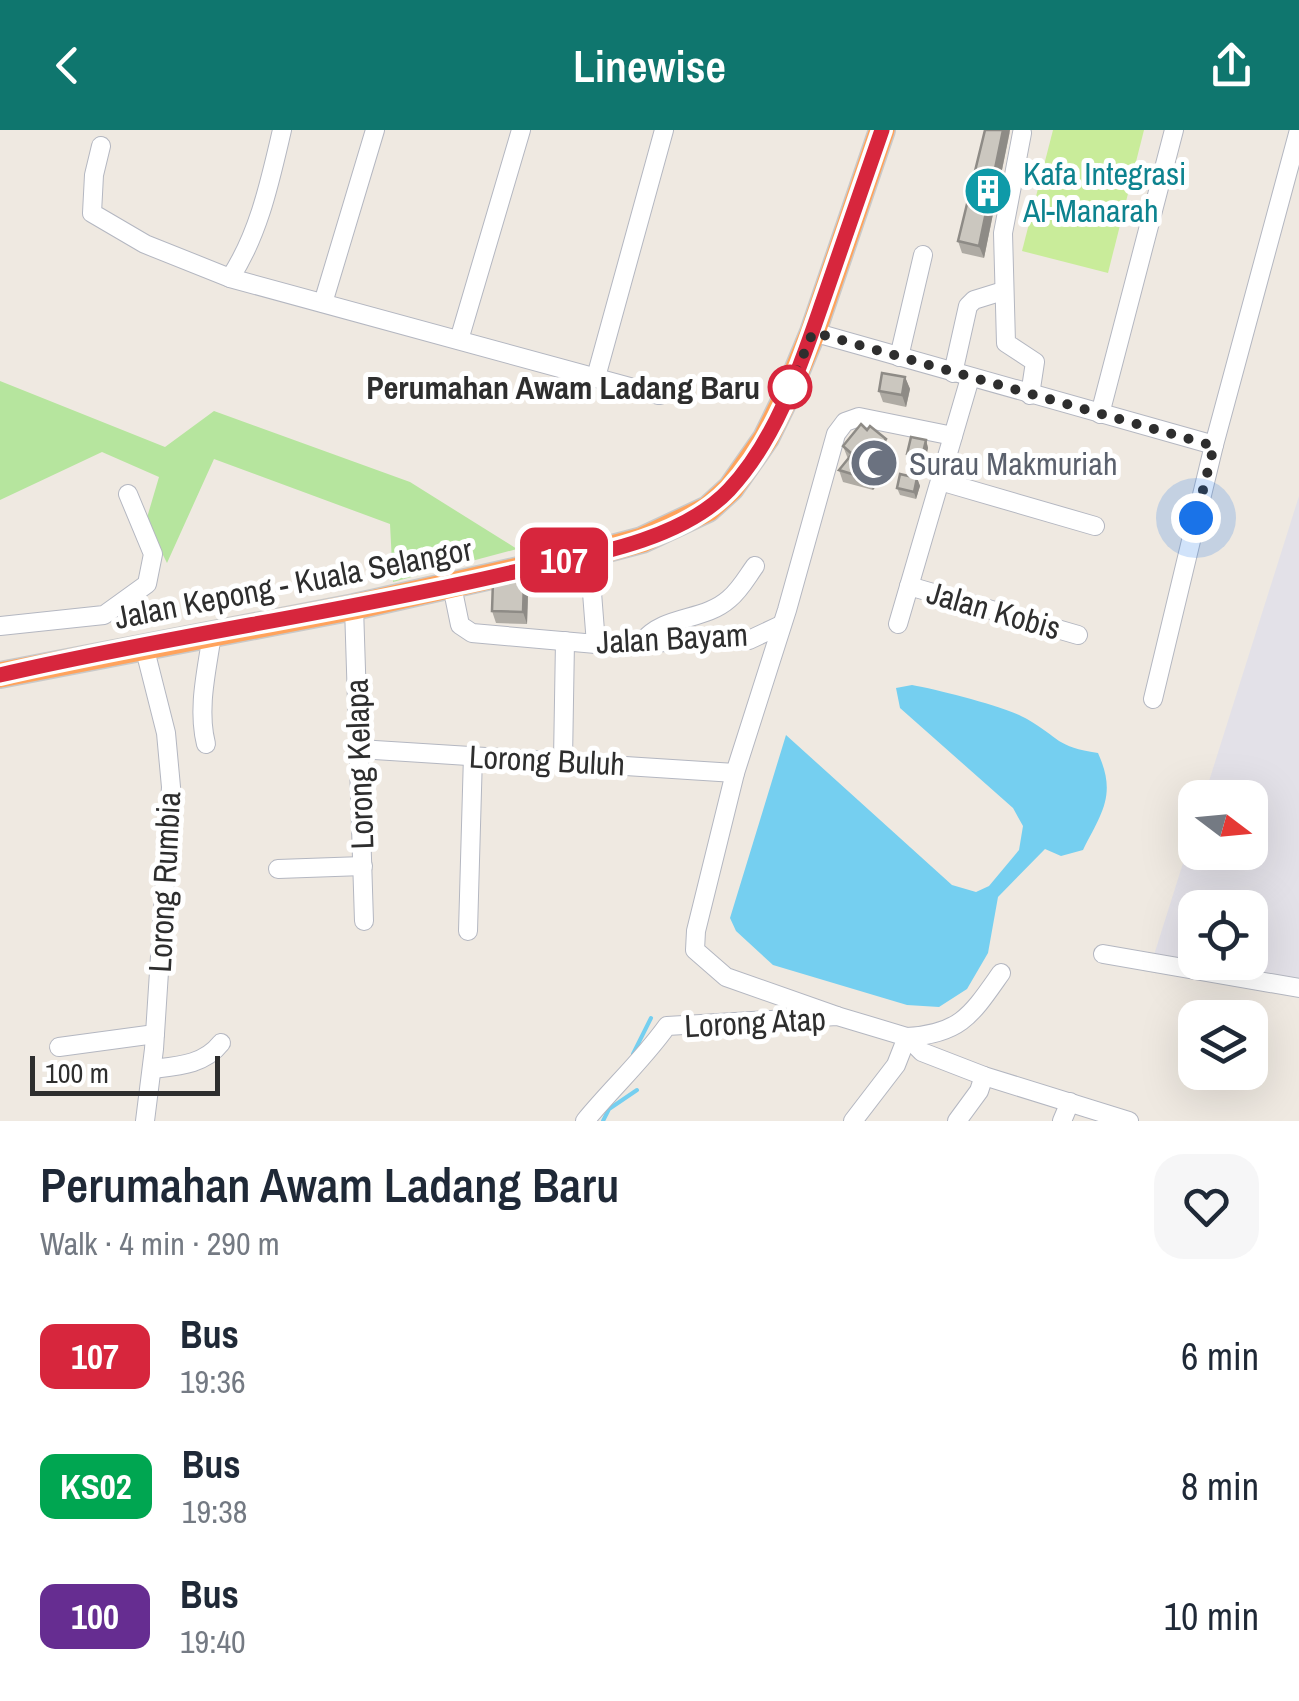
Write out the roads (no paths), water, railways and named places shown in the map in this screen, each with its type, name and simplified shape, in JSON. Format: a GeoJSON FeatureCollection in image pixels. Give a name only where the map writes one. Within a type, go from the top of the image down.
{"type":"FeatureCollection","features":[{"type":"Feature","properties":{"kind":"highway","name":"Jalan Kepong - Kuala Selangor"},"geometry":{"type":"LineString","coordinates":[[0,675],[354,608],[590,554],[642,540],[708,509],[731,488],[766,438],[813,332],[882,130]]}},
{"type":"Feature","properties":{"kind":"street"},"geometry":{"type":"LineString","coordinates":[[230,278],[245,254],[258,220],[282,130]]}},
{"type":"Feature","properties":{"kind":"street"},"geometry":{"type":"LineString","coordinates":[[323,303],[375,130]]}},
{"type":"Feature","properties":{"kind":"street"},"geometry":{"type":"LineString","coordinates":[[459,340],[521,130]]}},
{"type":"Feature","properties":{"kind":"street"},"geometry":{"type":"LineString","coordinates":[[596,377],[664,130]]}},
{"type":"Feature","properties":{"kind":"street"},"geometry":{"type":"LineString","coordinates":[[1100,414],[1174,130]]}},
{"type":"Feature","properties":{"kind":"street"},"geometry":{"type":"LineString","coordinates":[[1152,698],[1214,446],[1299,130]]}},
{"type":"Feature","properties":{"kind":"street"},"geometry":{"type":"LineString","coordinates":[[1022,134],[1003,233],[1003,291],[1006,344],[1036,362],[1030,395]]}},
{"type":"Feature","properties":{"kind":"street"},"geometry":{"type":"LineString","coordinates":[[101,146],[94,175],[92,213],[145,244],[230,278],[659,395],[685,388]]}},
{"type":"Feature","properties":{"kind":"street"},"geometry":{"type":"LineString","coordinates":[[900,357],[924,255]]}},
{"type":"Feature","properties":{"kind":"street"},"geometry":{"type":"LineString","coordinates":[[898,624],[953,436],[968,306],[974,300],[1003,291]]}},
{"type":"Feature","properties":{"kind":"street"},"geometry":{"type":"LineString","coordinates":[[813,332],[1214,446]]}},
{"type":"Feature","properties":{"kind":"street","name":"Jalan Bayam"},"geometry":{"type":"LineString","coordinates":[[452,586],[457,617],[472,633],[596,644],[749,640],[781,625],[836,434],[845,422],[859,418],[953,436]]}},
{"type":"Feature","properties":{"kind":"street"},"geometry":{"type":"LineString","coordinates":[[940,481],[1095,526]]}},
{"type":"Feature","properties":{"kind":"street"},"geometry":{"type":"LineString","coordinates":[[0,626],[104,615],[147,584],[153,554],[128,494]]}},
{"type":"Feature","properties":{"kind":"street"},"geometry":{"type":"LineString","coordinates":[[590,554],[596,644]]}},
{"type":"Feature","properties":{"kind":"street"},"geometry":{"type":"LineString","coordinates":[[642,642],[652,630],[668,622],[711,610],[729,600],[755,566]]}},
{"type":"Feature","properties":{"kind":"street","name":"Jalan Kobis"},"geometry":{"type":"LineString","coordinates":[[909,586],[1078,635]]}},
{"type":"Feature","properties":{"kind":"street","name":"Lorong Kelapa"},"geometry":{"type":"LineString","coordinates":[[354,608],[364,921]]}},
{"type":"Feature","properties":{"kind":"street"},"geometry":{"type":"LineString","coordinates":[[781,625],[736,772],[696,930],[695,950],[726,978],[837,1016]]}},
{"type":"Feature","properties":{"kind":"street"},"geometry":{"type":"LineString","coordinates":[[166,732],[204,736],[212,634]]}},
{"type":"Feature","properties":{"kind":"street"},"geometry":{"type":"LineString","coordinates":[[563,760],[565,641]]}},
{"type":"Feature","properties":{"kind":"street","name":"Lorong Rumbia"},"geometry":{"type":"LineString","coordinates":[[144,646],[166,732],[171,787],[155,1034],[145,1121]]}},
{"type":"Feature","properties":{"kind":"street","name":"Lorong Buluh"},"geometry":{"type":"LineString","coordinates":[[359,749],[736,772]]}},
{"type":"Feature","properties":{"kind":"street"},"geometry":{"type":"LineString","coordinates":[[468,931],[474,756]]}},
{"type":"Feature","properties":{"kind":"street"},"geometry":{"type":"LineString","coordinates":[[278,869],[362,866]]}},
{"type":"Feature","properties":{"kind":"street"},"geometry":{"type":"LineString","coordinates":[[1104,954],[1299,988]]}},
{"type":"Feature","properties":{"kind":"street"},"geometry":{"type":"LineString","coordinates":[[852,1121],[896,1065],[907,1037],[937,1035],[971,1015],[1001,973]]}},
{"type":"Feature","properties":{"kind":"street","name":"Lorong Atap"},"geometry":{"type":"LineString","coordinates":[[585,1121],[614,1084],[638,1065],[667,1026],[837,1016],[907,1037],[922,1052],[984,1076],[1129,1121]]}},
{"type":"Feature","properties":{"kind":"street"},"geometry":{"type":"LineString","coordinates":[[58,1047],[155,1034]]}},
{"type":"Feature","properties":{"kind":"street"},"geometry":{"type":"LineString","coordinates":[[152,1069],[182,1066],[211,1056],[221,1043]]}},
{"type":"Feature","properties":{"kind":"street"},"geometry":{"type":"LineString","coordinates":[[956,1121],[979,1091],[984,1076]]}},
{"type":"Feature","properties":{"kind":"street"},"geometry":{"type":"LineString","coordinates":[[1062,1121],[1070,1102]]}},
{"type":"Feature","properties":{"kind":"water"},"geometry":{"type":"Polygon","coordinates":[[[912,685],[1003,709],[1027,719],[1066,745],[1098,753],[1107,792],[1083,850],[1061,856],[1045,849],[998,897],[988,953],[967,989],[939,1007],[907,1005],[773,965],[736,931],[730,918],[786,735],[952,885],[976,892],[989,886],[1019,850],[1023,826],[1013,808],[900,708],[896,688],[912,685]]]}},
{"type":"Feature","properties":{"kind":"waterway"},"geometry":{"type":"LineString","coordinates":[[633,1054],[651,1018]]}},
{"type":"Feature","properties":{"kind":"waterway"},"geometry":{"type":"LineString","coordinates":[[603,1121],[609,1109],[637,1090]]}},
{"type":"Feature","properties":{"kind":"place","name":"Kafa Integrasi Al-Manarah"},"geometry":{"type":"Point","coordinates":[988,191]}},
{"type":"Feature","properties":{"kind":"place","name":"Perumahan Awam Ladang Baru"},"geometry":{"type":"Point","coordinates":[790,387]}},
{"type":"Feature","properties":{"kind":"place","name":"Surau Makmuriah"},"geometry":{"type":"Point","coordinates":[874,463]}}]}
